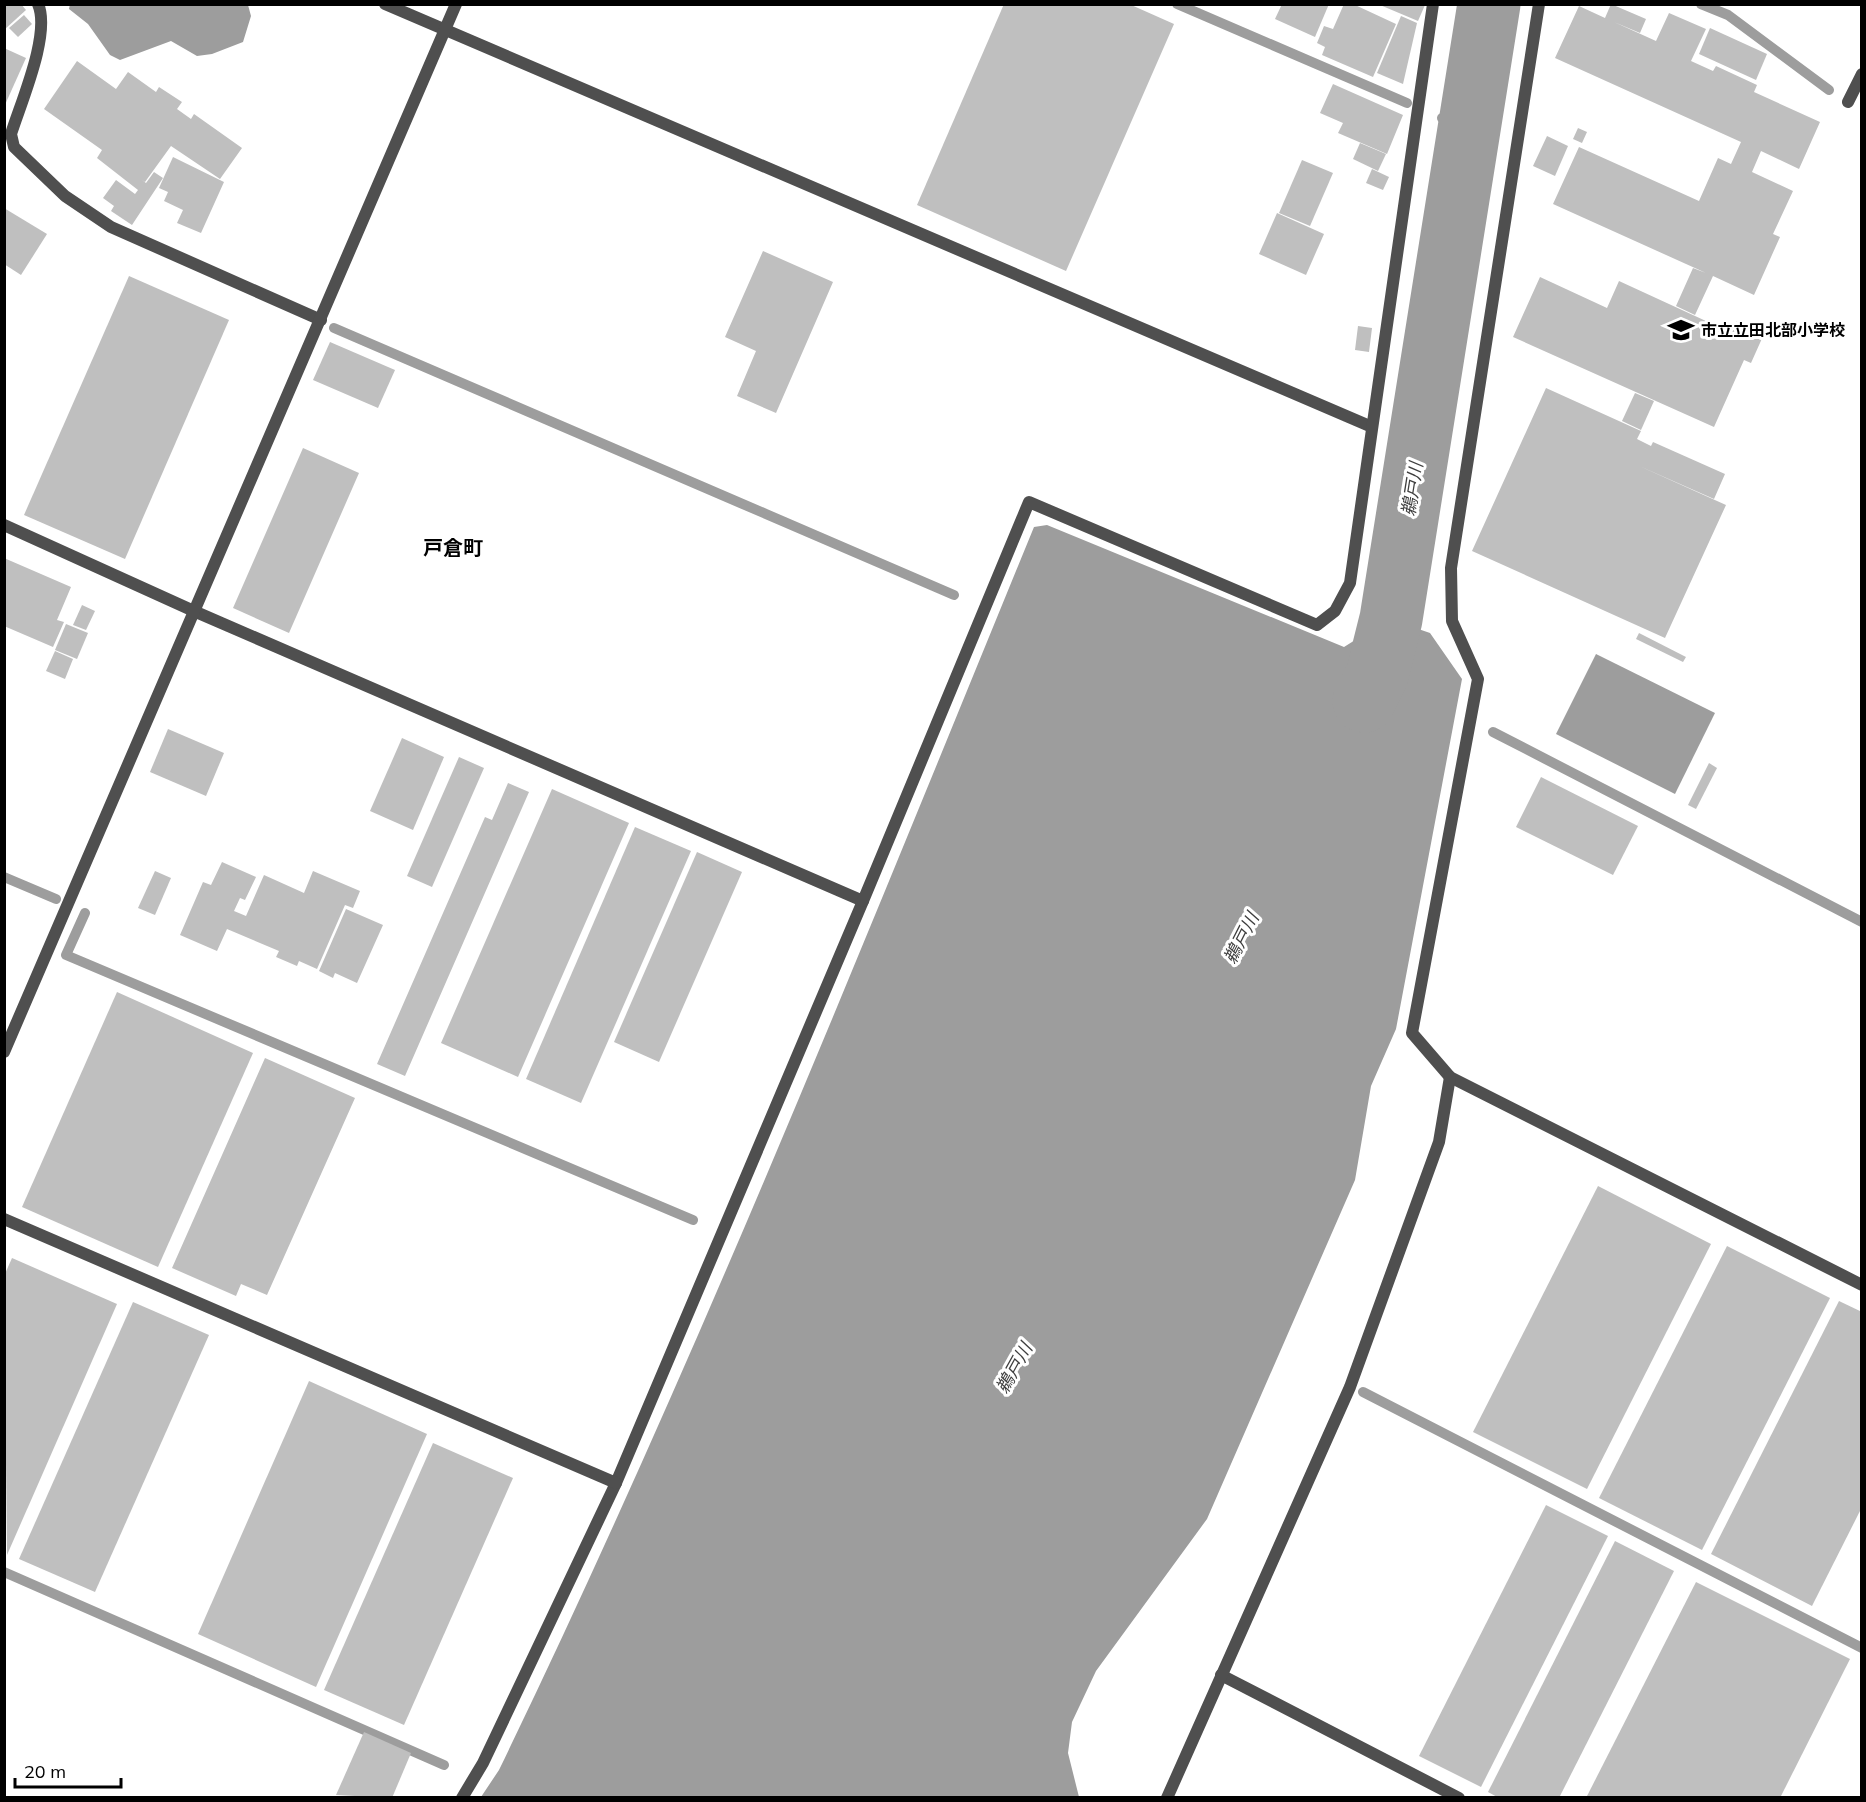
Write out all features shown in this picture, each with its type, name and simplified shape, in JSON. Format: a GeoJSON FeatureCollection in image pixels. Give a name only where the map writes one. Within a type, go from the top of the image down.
{"type":"FeatureCollection","features":[{"type":"Feature","properties":{"kind":"street"},"geometry":{"type":"LineString","coordinates":[[38,4],[43,15],[38,45],[12,134],[14,147],[65,196],[111,227],[321,320]]}},
{"type":"Feature","properties":{"kind":"street"},"geometry":{"type":"LineString","coordinates":[[385,4],[1372,427]]}},
{"type":"Feature","properties":{"kind":"street"},"geometry":{"type":"LineString","coordinates":[[4,1052],[196,612],[456,4]]}},
{"type":"Feature","properties":{"kind":"street"},"geometry":{"type":"LineString","coordinates":[[462,1797],[483,1763],[616,1483],[863,901],[1029,502],[1317,625],[1335,611],[1350,583],[1433,4]]}},
{"type":"Feature","properties":{"kind":"street"},"geometry":{"type":"LineString","coordinates":[[1539,4],[1451,568],[1452,621],[1479,679],[1412,1033],[1450,1077],[1862,1285]]}},
{"type":"Feature","properties":{"kind":"street"},"geometry":{"type":"LineString","coordinates":[[1848,102],[1862,74]]}},
{"type":"Feature","properties":{"kind":"street"},"geometry":{"type":"LineString","coordinates":[[4,525],[196,612],[863,901]]}},
{"type":"Feature","properties":{"kind":"street"},"geometry":{"type":"LineString","coordinates":[[1167,1797],[1350,1387],[1438,1142],[1450,1077]]}},
{"type":"Feature","properties":{"kind":"street"},"geometry":{"type":"LineString","coordinates":[[4,1219],[616,1483]]}},
{"type":"Feature","properties":{"kind":"street"},"geometry":{"type":"LineString","coordinates":[[1221,1675],[1460,1797]]}},
{"type":"Feature","properties":{"kind":"water"},"geometry":{"type":"Polygon","coordinates":[[[70,4],[248,5],[251,16],[243,42],[212,54],[197,56],[171,41],[120,60],[110,55],[88,24],[69,9],[70,4]]]}},
{"type":"Feature","properties":{"kind":"water"},"geometry":{"type":"Polygon","coordinates":[[[1047,525],[1344,647],[1360,637],[1366,611],[1430,633],[1462,679],[1396,1029],[1371,1086],[1355,1180],[1207,1519],[1096,1671],[1072,1722],[1068,1753],[1079,1797],[481,1797],[499,1770],[642,1463],[842,996],[1034,527],[1047,525]]]}},
{"type":"Feature","properties":{"kind":"water"},"geometry":{"type":"Polygon","coordinates":[[[1596,654],[1715,713],[1675,794],[1556,734],[1596,654]]]}},
{"type":"Feature","properties":{"kind":"building"},"geometry":{"type":"Polygon","coordinates":[[[4,4],[21,4],[26,10],[4,30],[4,4]]]}},
{"type":"Feature","properties":{"kind":"building"},"geometry":{"type":"Polygon","coordinates":[[[1004,4],[1129,4],[1174,24],[1066,271],[917,205],[1004,4]]]}},
{"type":"Feature","properties":{"kind":"building"},"geometry":{"type":"Polygon","coordinates":[[[1282,4],[1329,4],[1315,37],[1275,19],[1282,4]]]}},
{"type":"Feature","properties":{"kind":"building"},"geometry":{"type":"Polygon","coordinates":[[[1344,4],[1353,4],[1396,24],[1373,77],[1322,55],[1325,47],[1317,43],[1324,26],[1333,29],[1344,4]]]}},
{"type":"Feature","properties":{"kind":"building"},"geometry":{"type":"Polygon","coordinates":[[[1611,4],[1646,19],[1640,33],[1614,22],[1656,41],[1669,13],[1706,29],[1691,61],[1713,71],[1716,66],[1757,85],[1754,92],[1820,122],[1799,169],[1761,151],[1752,172],[1793,191],[1773,234],[1780,237],[1754,295],[1713,276],[1695,315],[1676,306],[1693,268],[1706,273],[1553,204],[1579,147],[1699,201],[1718,158],[1731,164],[1741,142],[1555,58],[1579,6],[1605,18],[1611,4]]]}},
{"type":"Feature","properties":{"kind":"building"},"geometry":{"type":"Polygon","coordinates":[[[1380,5],[1425,5],[1418,21],[1380,5]]]}},
{"type":"Feature","properties":{"kind":"building"},"geometry":{"type":"Polygon","coordinates":[[[24,15],[32,24],[18,37],[9,28],[24,15]]]}},
{"type":"Feature","properties":{"kind":"building"},"geometry":{"type":"Polygon","coordinates":[[[1401,16],[1417,23],[1403,84],[1377,73],[1401,16]]]}},
{"type":"Feature","properties":{"kind":"building"},"geometry":{"type":"Polygon","coordinates":[[[1710,28],[1767,54],[1756,80],[1699,54],[1710,28]]]}},
{"type":"Feature","properties":{"kind":"building"},"geometry":{"type":"Polygon","coordinates":[[[4,48],[26,58],[4,107],[4,48]]]}},
{"type":"Feature","properties":{"kind":"building"},"geometry":{"type":"Polygon","coordinates":[[[77,61],[116,89],[128,72],[156,92],[159,87],[182,102],[177,109],[191,119],[194,114],[242,148],[220,179],[171,146],[145,182],[142,180],[146,183],[154,172],[163,178],[132,225],[111,211],[114,206],[103,198],[116,180],[135,194],[138,190],[97,158],[102,150],[44,109],[77,61]]]}},
{"type":"Feature","properties":{"kind":"building"},"geometry":{"type":"Polygon","coordinates":[[[1333,84],[1403,115],[1387,154],[1338,133],[1343,123],[1320,113],[1333,84]]]}},
{"type":"Feature","properties":{"kind":"building"},"geometry":{"type":"Polygon","coordinates":[[[1578,128],[1587,132],[1582,143],[1573,139],[1578,128]]]}},
{"type":"Feature","properties":{"kind":"building"},"geometry":{"type":"Polygon","coordinates":[[[1547,136],[1568,146],[1555,176],[1533,166],[1547,136]]]}},
{"type":"Feature","properties":{"kind":"building"},"geometry":{"type":"Polygon","coordinates":[[[1360,143],[1386,154],[1378,171],[1353,159],[1360,143]]]}},
{"type":"Feature","properties":{"kind":"building"},"geometry":{"type":"Polygon","coordinates":[[[173,157],[224,182],[201,233],[177,223],[183,210],[164,201],[168,192],[159,188],[173,157]]]}},
{"type":"Feature","properties":{"kind":"building"},"geometry":{"type":"Polygon","coordinates":[[[1302,160],[1333,173],[1310,226],[1279,213],[1302,160]]]}},
{"type":"Feature","properties":{"kind":"building"},"geometry":{"type":"Polygon","coordinates":[[[1372,169],[1389,177],[1383,190],[1366,183],[1372,169]]]}},
{"type":"Feature","properties":{"kind":"building"},"geometry":{"type":"Polygon","coordinates":[[[4,208],[47,234],[21,275],[4,264],[4,208]]]}},
{"type":"Feature","properties":{"kind":"building"},"geometry":{"type":"Polygon","coordinates":[[[1277,213],[1324,234],[1306,275],[1259,254],[1277,213]]]}},
{"type":"Feature","properties":{"kind":"building"},"geometry":{"type":"Polygon","coordinates":[[[763,251],[833,282],[776,413],[737,396],[756,351],[725,337],[763,251]]]}},
{"type":"Feature","properties":{"kind":"building"},"geometry":{"type":"Polygon","coordinates":[[[129,276],[229,320],[125,559],[24,515],[129,276]]]}},
{"type":"Feature","properties":{"kind":"building"},"geometry":{"type":"Polygon","coordinates":[[[1540,277],[1607,308],[1619,281],[1732,333],[1737,321],[1764,334],[1751,363],[1744,360],[1714,427],[1513,337],[1540,277]]]}},
{"type":"Feature","properties":{"kind":"building"},"geometry":{"type":"Polygon","coordinates":[[[1358,326],[1372,328],[1369,352],[1355,350],[1358,326]]]}},
{"type":"Feature","properties":{"kind":"building"},"geometry":{"type":"Polygon","coordinates":[[[330,342],[395,370],[378,408],[313,380],[330,342]]]}},
{"type":"Feature","properties":{"kind":"building"},"geometry":{"type":"Polygon","coordinates":[[[1546,388],[1641,431],[1637,439],[1651,446],[1653,442],[1725,474],[1714,499],[1637,465],[1726,505],[1665,638],[1472,551],[1546,388]]]}},
{"type":"Feature","properties":{"kind":"building"},"geometry":{"type":"Polygon","coordinates":[[[1635,393],[1654,401],[1641,430],[1622,421],[1635,393]]]}},
{"type":"Feature","properties":{"kind":"building"},"geometry":{"type":"Polygon","coordinates":[[[303,448],[359,473],[289,633],[233,608],[303,448]]]}},
{"type":"Feature","properties":{"kind":"building"},"geometry":{"type":"Polygon","coordinates":[[[4,558],[71,587],[57,620],[64,622],[53,647],[4,626],[4,558]]]}},
{"type":"Feature","properties":{"kind":"building"},"geometry":{"type":"Polygon","coordinates":[[[82,605],[95,611],[86,630],[73,625],[82,605]]]}},
{"type":"Feature","properties":{"kind":"building"},"geometry":{"type":"Polygon","coordinates":[[[66,624],[88,633],[77,659],[55,650],[66,624]]]}},
{"type":"Feature","properties":{"kind":"building"},"geometry":{"type":"Polygon","coordinates":[[[1639,633],[1686,657],[1683,662],[1636,639],[1639,633]]]}},
{"type":"Feature","properties":{"kind":"building"},"geometry":{"type":"Polygon","coordinates":[[[55,651],[73,659],[65,679],[46,671],[55,651]]]}},
{"type":"Feature","properties":{"kind":"building"},"geometry":{"type":"Polygon","coordinates":[[[168,729],[224,753],[206,796],[150,772],[168,729]]]}},
{"type":"Feature","properties":{"kind":"building"},"geometry":{"type":"Polygon","coordinates":[[[402,738],[444,757],[413,830],[370,811],[402,738]]]}},
{"type":"Feature","properties":{"kind":"building"},"geometry":{"type":"Polygon","coordinates":[[[459,757],[484,768],[432,887],[407,876],[459,757]]]}},
{"type":"Feature","properties":{"kind":"building"},"geometry":{"type":"Polygon","coordinates":[[[1709,763],[1717,768],[1696,809],[1688,805],[1709,763]]]}},
{"type":"Feature","properties":{"kind":"building"},"geometry":{"type":"Polygon","coordinates":[[[1541,777],[1638,826],[1613,875],[1516,827],[1541,777]]]}},
{"type":"Feature","properties":{"kind":"building"},"geometry":{"type":"Polygon","coordinates":[[[508,783],[529,792],[405,1076],[377,1064],[485,817],[492,820],[508,783]]]}},
{"type":"Feature","properties":{"kind":"building"},"geometry":{"type":"Polygon","coordinates":[[[552,789],[629,823],[518,1077],[441,1043],[552,789]]]}},
{"type":"Feature","properties":{"kind":"building"},"geometry":{"type":"Polygon","coordinates":[[[635,827],[691,851],[581,1103],[526,1079],[635,827]]]}},
{"type":"Feature","properties":{"kind":"building"},"geometry":{"type":"Polygon","coordinates":[[[697,852],[742,872],[659,1062],[614,1042],[697,852]]]}},
{"type":"Feature","properties":{"kind":"building"},"geometry":{"type":"Polygon","coordinates":[[[222,862],[256,877],[245,900],[240,898],[234,911],[246,916],[264,875],[304,893],[313,871],[360,891],[353,908],[345,905],[317,969],[299,961],[297,966],[276,957],[279,951],[227,929],[217,951],[180,935],[203,882],[211,885],[222,862]]]}},
{"type":"Feature","properties":{"kind":"building"},"geometry":{"type":"Polygon","coordinates":[[[155,871],[171,878],[155,915],[138,908],[155,871]]]}},
{"type":"Feature","properties":{"kind":"building"},"geometry":{"type":"Polygon","coordinates":[[[346,909],[383,925],[357,983],[335,973],[333,978],[319,971],[346,909]]]}},
{"type":"Feature","properties":{"kind":"building"},"geometry":{"type":"Polygon","coordinates":[[[117,992],[253,1053],[158,1267],[22,1207],[117,992]]]}},
{"type":"Feature","properties":{"kind":"building"},"geometry":{"type":"Polygon","coordinates":[[[265,1058],[355,1098],[267,1295],[241,1284],[236,1296],[172,1268],[265,1058]]]}},
{"type":"Feature","properties":{"kind":"building"},"geometry":{"type":"Polygon","coordinates":[[[1598,1186],[1711,1244],[1587,1489],[1473,1432],[1598,1186]]]}},
{"type":"Feature","properties":{"kind":"building"},"geometry":{"type":"Polygon","coordinates":[[[1727,1246],[1830,1298],[1702,1550],[1599,1498],[1727,1246]]]}},
{"type":"Feature","properties":{"kind":"building"},"geometry":{"type":"Polygon","coordinates":[[[12,1258],[117,1304],[7,1555],[4,1276],[12,1258]]]}},
{"type":"Feature","properties":{"kind":"building"},"geometry":{"type":"Polygon","coordinates":[[[1839,1301],[1862,1312],[1862,1507],[1812,1606],[1711,1554],[1839,1301]]]}},
{"type":"Feature","properties":{"kind":"building"},"geometry":{"type":"Polygon","coordinates":[[[133,1302],[209,1335],[95,1592],[19,1559],[133,1302]]]}},
{"type":"Feature","properties":{"kind":"building"},"geometry":{"type":"Polygon","coordinates":[[[309,1381],[427,1434],[316,1687],[198,1634],[309,1381]]]}},
{"type":"Feature","properties":{"kind":"building"},"geometry":{"type":"Polygon","coordinates":[[[433,1443],[513,1478],[404,1725],[324,1690],[433,1443]]]}},
{"type":"Feature","properties":{"kind":"building"},"geometry":{"type":"Polygon","coordinates":[[[1546,1505],[1608,1536],[1481,1787],[1419,1756],[1546,1505]]]}},
{"type":"Feature","properties":{"kind":"building"},"geometry":{"type":"Polygon","coordinates":[[[1615,1541],[1674,1571],[1559,1798],[1499,1798],[1488,1792],[1615,1541]]]}},
{"type":"Feature","properties":{"kind":"building"},"geometry":{"type":"Polygon","coordinates":[[[1696,1582],[1850,1659],[1780,1798],[1586,1798],[1696,1582]]]}},
{"type":"Feature","properties":{"kind":"building"},"geometry":{"type":"Polygon","coordinates":[[[364,1732],[411,1753],[392,1798],[336,1795],[364,1732]]]}},
{"type":"Feature","properties":{"kind":"waterway"},"geometry":{"type":"LineString","coordinates":[[1177,4],[1407,103]]}},
{"type":"Feature","properties":{"kind":"waterway","name":"鵜戸川"},"geometry":{"type":"LineString","coordinates":[[1364,701],[1377,675],[1391,619],[1489,4]]}},
{"type":"Feature","properties":{"kind":"waterway"},"geometry":{"type":"LineString","coordinates":[[1701,4],[1728,15],[1829,90]]}},
{"type":"Feature","properties":{"kind":"waterway"},"geometry":{"type":"LineString","coordinates":[[1442,118],[1469,131]]}},
{"type":"Feature","properties":{"kind":"waterway"},"geometry":{"type":"LineString","coordinates":[[334,328],[954,595]]}},
{"type":"Feature","properties":{"kind":"waterway"},"geometry":{"type":"LineString","coordinates":[[1493,732],[1862,922]]}},
{"type":"Feature","properties":{"kind":"waterway"},"geometry":{"type":"LineString","coordinates":[[4,877],[56,899]]}},
{"type":"Feature","properties":{"kind":"waterway"},"geometry":{"type":"LineString","coordinates":[[85,913],[66,955],[693,1220]]}},
{"type":"Feature","properties":{"kind":"waterway"},"geometry":{"type":"LineString","coordinates":[[1363,1392],[1862,1648]]}},
{"type":"Feature","properties":{"kind":"waterway"},"geometry":{"type":"LineString","coordinates":[[4,1572],[444,1765]]}},
{"type":"Feature","properties":{"kind":"place","name":"市立立田北部小学校"},"geometry":{"type":"Point","coordinates":[1681,330]}},
{"type":"Feature","properties":{"kind":"district","name":"戸倉町"},"geometry":{"type":"Point","coordinates":[453,547]}}]}
